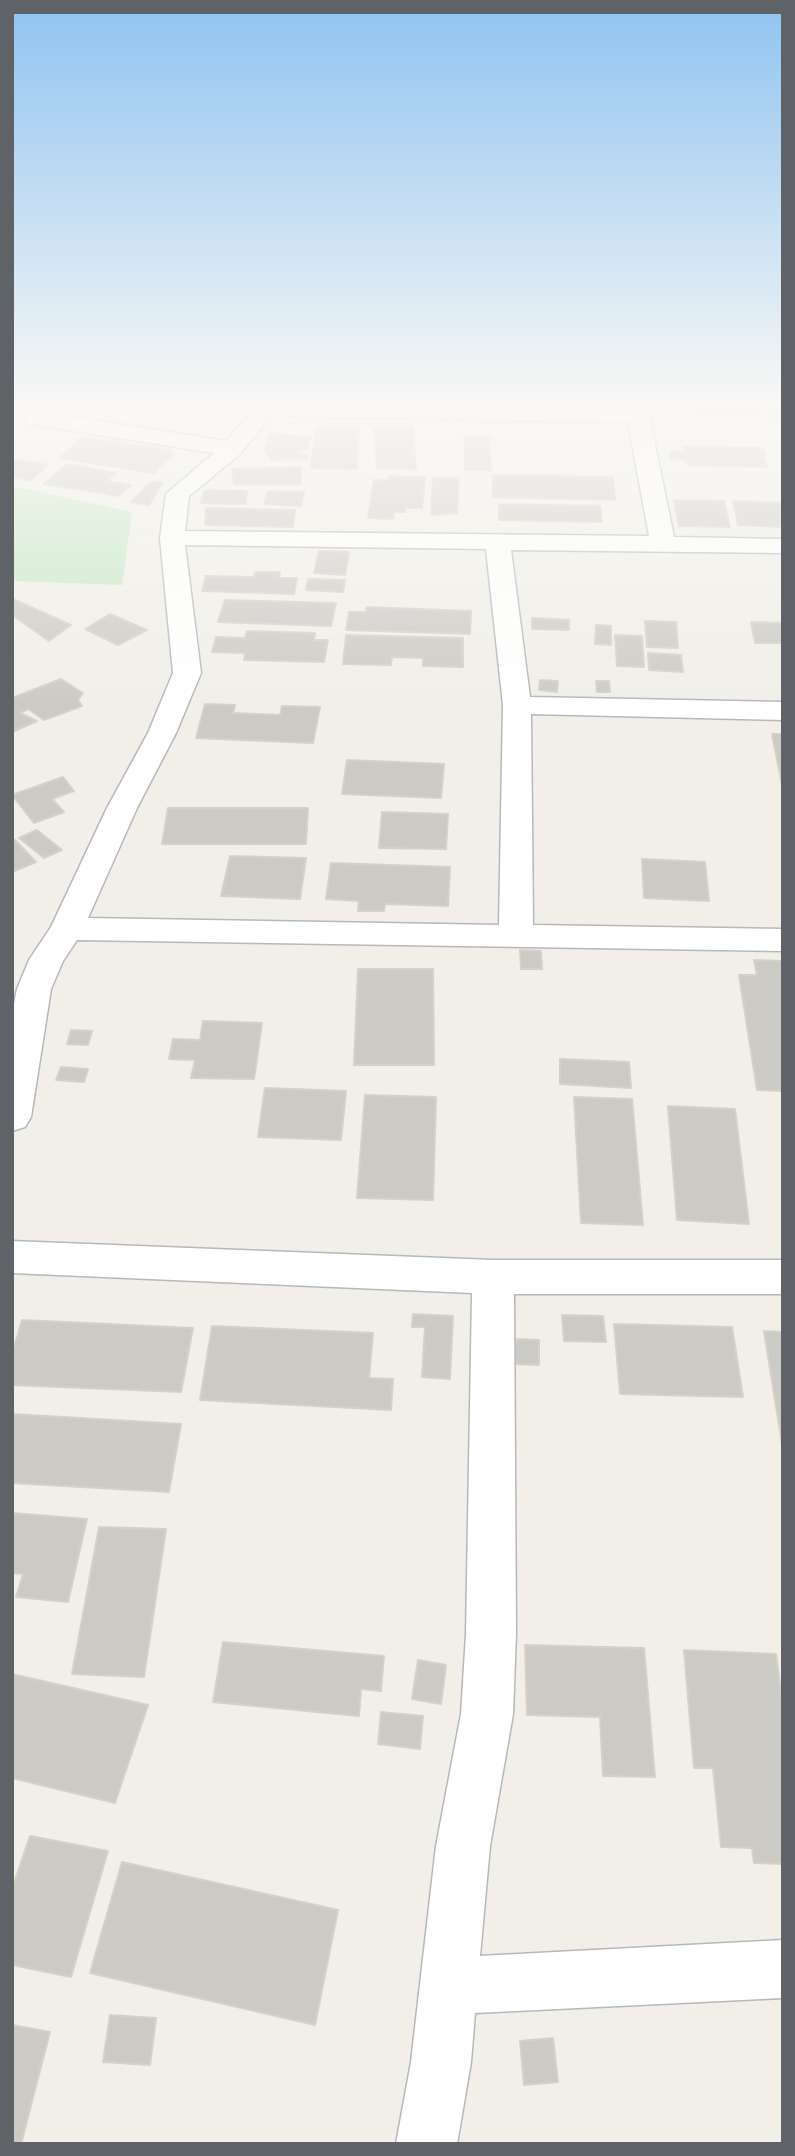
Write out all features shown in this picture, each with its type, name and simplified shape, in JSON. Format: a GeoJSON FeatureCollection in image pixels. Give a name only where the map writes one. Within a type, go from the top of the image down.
{"type":"FeatureCollection","features":[{"type":"Feature","properties":{"kind":"street"},"geometry":{"type":"LineString","coordinates":[[12,1117],[19,1028],[34,989],[46,960],[67,929],[122,808],[162,733],[187,673],[172,538],[176,506]]}},
{"type":"Feature","properties":{"kind":"street"},"geometry":{"type":"LineString","coordinates":[[656,506],[663,544]]}},
{"type":"Feature","properties":{"kind":"street"},"geometry":{"type":"LineString","coordinates":[[172,538],[783,546]]}},
{"type":"Feature","properties":{"kind":"street"},"geometry":{"type":"LineString","coordinates":[[498,543],[517,705],[516,936]]}},
{"type":"Feature","properties":{"kind":"street"},"geometry":{"type":"LineString","coordinates":[[517,705],[783,711]]}},
{"type":"Feature","properties":{"kind":"street"},"geometry":{"type":"LineString","coordinates":[[67,929],[783,940]]}},
{"type":"Feature","properties":{"kind":"street"},"geometry":{"type":"LineString","coordinates":[[12,1257],[493,1277],[783,1277]]}},
{"type":"Feature","properties":{"kind":"street"},"geometry":{"type":"LineString","coordinates":[[426,2144],[441,2062],[463,1846],[487,1714],[491,1634],[493,1277]]}},
{"type":"Feature","properties":{"kind":"street"},"geometry":{"type":"LineString","coordinates":[[450,1986],[783,1969]]}},
{"type":"Feature","properties":{"kind":"green space"},"geometry":{"type":"Polygon","coordinates":[[[12,506],[103,506],[132,512],[122,585],[12,581],[12,506]]]}},
{"type":"Feature","properties":{"kind":"building"},"geometry":{"type":"Polygon","coordinates":[[[370,506],[422,506],[422,508],[405,508],[405,512],[394,512],[393,519],[368,518],[370,506]]]}},
{"type":"Feature","properties":{"kind":"building"},"geometry":{"type":"Polygon","coordinates":[[[432,506],[457,506],[457,513],[431,515],[432,506]]]}},
{"type":"Feature","properties":{"kind":"building"},"geometry":{"type":"Polygon","coordinates":[[[499,506],[580,506],[600,506],[602,522],[499,520],[499,506]]]}},
{"type":"Feature","properties":{"kind":"building"},"geometry":{"type":"Polygon","coordinates":[[[675,506],[725,506],[730,527],[679,526],[675,506]]]}},
{"type":"Feature","properties":{"kind":"building"},"geometry":{"type":"Polygon","coordinates":[[[734,506],[783,506],[783,527],[738,525],[734,506]]]}},
{"type":"Feature","properties":{"kind":"building"},"geometry":{"type":"Polygon","coordinates":[[[206,508],[295,510],[293,527],[205,525],[206,508]]]}},
{"type":"Feature","properties":{"kind":"building"},"geometry":{"type":"Polygon","coordinates":[[[319,551],[349,552],[345,575],[314,573],[319,551]]]}},
{"type":"Feature","properties":{"kind":"building"},"geometry":{"type":"Polygon","coordinates":[[[255,572],[280,572],[279,578],[297,578],[294,594],[202,591],[206,576],[254,577],[255,572]]]}},
{"type":"Feature","properties":{"kind":"building"},"geometry":{"type":"Polygon","coordinates":[[[308,579],[345,580],[343,592],[306,590],[308,579]]]}},
{"type":"Feature","properties":{"kind":"building"},"geometry":{"type":"Polygon","coordinates":[[[225,600],[336,603],[331,626],[218,622],[225,600]]]}},
{"type":"Feature","properties":{"kind":"building"},"geometry":{"type":"Polygon","coordinates":[[[12,601],[71,625],[49,641],[12,615],[12,601]]]}},
{"type":"Feature","properties":{"kind":"building"},"geometry":{"type":"Polygon","coordinates":[[[367,607],[471,611],[470,634],[346,630],[349,612],[366,612],[367,607]]]}},
{"type":"Feature","properties":{"kind":"building"},"geometry":{"type":"Polygon","coordinates":[[[110,614],[147,630],[118,645],[85,629],[110,614]]]}},
{"type":"Feature","properties":{"kind":"building"},"geometry":{"type":"Polygon","coordinates":[[[532,618],[569,620],[569,630],[532,629],[532,618]]]}},
{"type":"Feature","properties":{"kind":"building"},"geometry":{"type":"Polygon","coordinates":[[[645,621],[676,622],[678,648],[647,647],[645,621]]]}},
{"type":"Feature","properties":{"kind":"building"},"geometry":{"type":"Polygon","coordinates":[[[751,622],[783,623],[783,643],[755,643],[751,622]]]}},
{"type":"Feature","properties":{"kind":"building"},"geometry":{"type":"Polygon","coordinates":[[[596,625],[611,626],[611,645],[595,644],[596,625]]]}},
{"type":"Feature","properties":{"kind":"building"},"geometry":{"type":"Polygon","coordinates":[[[247,631],[315,633],[314,640],[328,640],[324,662],[244,660],[245,653],[212,652],[216,637],[245,638],[247,631]]]}},
{"type":"Feature","properties":{"kind":"building"},"geometry":{"type":"Polygon","coordinates":[[[346,635],[463,638],[463,667],[423,666],[423,658],[392,657],[391,665],[343,664],[346,635]]]}},
{"type":"Feature","properties":{"kind":"building"},"geometry":{"type":"Polygon","coordinates":[[[615,635],[642,636],[644,667],[617,666],[615,635]]]}},
{"type":"Feature","properties":{"kind":"building"},"geometry":{"type":"Polygon","coordinates":[[[648,653],[681,655],[683,672],[649,670],[648,653]]]}},
{"type":"Feature","properties":{"kind":"building"},"geometry":{"type":"Polygon","coordinates":[[[61,679],[83,693],[78,700],[82,706],[44,720],[28,709],[20,713],[37,721],[12,732],[12,698],[61,679]]]}},
{"type":"Feature","properties":{"kind":"building"},"geometry":{"type":"Polygon","coordinates":[[[540,680],[558,681],[557,692],[539,690],[540,680]]]}},
{"type":"Feature","properties":{"kind":"building"},"geometry":{"type":"Polygon","coordinates":[[[596,681],[609,681],[610,692],[597,692],[596,681]]]}},
{"type":"Feature","properties":{"kind":"building"},"geometry":{"type":"Polygon","coordinates":[[[205,704],[235,705],[233,713],[280,715],[282,706],[320,707],[313,743],[196,738],[205,704]]]}},
{"type":"Feature","properties":{"kind":"building"},"geometry":{"type":"Polygon","coordinates":[[[772,734],[783,734],[783,790],[772,734]]]}},
{"type":"Feature","properties":{"kind":"building"},"geometry":{"type":"Polygon","coordinates":[[[347,760],[444,764],[441,798],[342,794],[347,760]]]}},
{"type":"Feature","properties":{"kind":"building"},"geometry":{"type":"Polygon","coordinates":[[[63,777],[74,791],[52,799],[64,812],[34,823],[12,795],[63,777]]]}},
{"type":"Feature","properties":{"kind":"building"},"geometry":{"type":"Polygon","coordinates":[[[168,808],[308,808],[306,844],[162,844],[168,808]]]}},
{"type":"Feature","properties":{"kind":"building"},"geometry":{"type":"Polygon","coordinates":[[[382,812],[448,814],[446,849],[379,848],[382,812]]]}},
{"type":"Feature","properties":{"kind":"building"},"geometry":{"type":"Polygon","coordinates":[[[37,830],[62,850],[44,858],[19,838],[37,830]]]}},
{"type":"Feature","properties":{"kind":"building"},"geometry":{"type":"Polygon","coordinates":[[[15,840],[36,862],[12,872],[12,842],[15,840]]]}},
{"type":"Feature","properties":{"kind":"building"},"geometry":{"type":"Polygon","coordinates":[[[230,856],[306,858],[300,899],[221,896],[230,856]]]}},
{"type":"Feature","properties":{"kind":"building"},"geometry":{"type":"Polygon","coordinates":[[[642,859],[705,862],[709,901],[644,898],[642,859]]]}},
{"type":"Feature","properties":{"kind":"building"},"geometry":{"type":"Polygon","coordinates":[[[331,863],[450,867],[448,906],[385,904],[384,911],[358,911],[359,901],[326,899],[331,863]]]}},
{"type":"Feature","properties":{"kind":"building"},"geometry":{"type":"Polygon","coordinates":[[[520,950],[541,951],[542,969],[521,969],[520,950]]]}},
{"type":"Feature","properties":{"kind":"building"},"geometry":{"type":"Polygon","coordinates":[[[754,960],[783,961],[783,1091],[757,1090],[739,975],[757,975],[754,960]]]}},
{"type":"Feature","properties":{"kind":"building"},"geometry":{"type":"Polygon","coordinates":[[[358,969],[433,969],[434,1065],[354,1065],[358,969]]]}},
{"type":"Feature","properties":{"kind":"building"},"geometry":{"type":"Polygon","coordinates":[[[203,1021],[262,1023],[254,1079],[191,1078],[195,1060],[169,1059],[173,1039],[200,1040],[203,1021]]]}},
{"type":"Feature","properties":{"kind":"building"},"geometry":{"type":"Polygon","coordinates":[[[71,1030],[92,1031],[88,1045],[67,1044],[71,1030]]]}},
{"type":"Feature","properties":{"kind":"building"},"geometry":{"type":"Polygon","coordinates":[[[560,1059],[629,1062],[631,1088],[560,1084],[560,1059]]]}},
{"type":"Feature","properties":{"kind":"building"},"geometry":{"type":"Polygon","coordinates":[[[61,1067],[88,1069],[84,1082],[56,1080],[61,1067]]]}},
{"type":"Feature","properties":{"kind":"building"},"geometry":{"type":"Polygon","coordinates":[[[265,1088],[346,1091],[341,1140],[258,1137],[265,1088]]]}},
{"type":"Feature","properties":{"kind":"building"},"geometry":{"type":"Polygon","coordinates":[[[365,1095],[436,1097],[433,1200],[357,1198],[365,1095]]]}},
{"type":"Feature","properties":{"kind":"building"},"geometry":{"type":"Polygon","coordinates":[[[574,1097],[632,1099],[643,1225],[581,1223],[574,1097]]]}},
{"type":"Feature","properties":{"kind":"building"},"geometry":{"type":"Polygon","coordinates":[[[668,1106],[735,1109],[749,1224],[677,1220],[668,1106]]]}},
{"type":"Feature","properties":{"kind":"building"},"geometry":{"type":"Polygon","coordinates":[[[413,1314],[453,1316],[450,1379],[422,1377],[425,1327],[412,1327],[413,1314]]]}},
{"type":"Feature","properties":{"kind":"building"},"geometry":{"type":"Polygon","coordinates":[[[562,1315],[603,1316],[606,1342],[564,1341],[562,1315]]]}},
{"type":"Feature","properties":{"kind":"building"},"geometry":{"type":"Polygon","coordinates":[[[22,1320],[193,1328],[181,1392],[12,1385],[12,1354],[22,1320]]]}},
{"type":"Feature","properties":{"kind":"building"},"geometry":{"type":"Polygon","coordinates":[[[614,1324],[732,1327],[743,1397],[620,1394],[614,1324]]]}},
{"type":"Feature","properties":{"kind":"building"},"geometry":{"type":"Polygon","coordinates":[[[212,1326],[373,1333],[369,1378],[393,1379],[391,1410],[200,1400],[212,1326]]]}},
{"type":"Feature","properties":{"kind":"building"},"geometry":{"type":"Polygon","coordinates":[[[764,1331],[783,1332],[783,1450],[764,1331]]]}},
{"type":"Feature","properties":{"kind":"building"},"geometry":{"type":"Polygon","coordinates":[[[516,1339],[539,1340],[539,1365],[514,1364],[516,1339]]]}},
{"type":"Feature","properties":{"kind":"building"},"geometry":{"type":"Polygon","coordinates":[[[12,1414],[181,1424],[169,1492],[12,1483],[12,1414]]]}},
{"type":"Feature","properties":{"kind":"building"},"geometry":{"type":"Polygon","coordinates":[[[12,1513],[87,1519],[68,1602],[16,1597],[23,1574],[12,1573],[12,1513]]]}},
{"type":"Feature","properties":{"kind":"building"},"geometry":{"type":"Polygon","coordinates":[[[99,1527],[166,1529],[144,1677],[72,1674],[99,1527]]]}},
{"type":"Feature","properties":{"kind":"building"},"geometry":{"type":"Polygon","coordinates":[[[223,1642],[384,1656],[381,1691],[361,1689],[359,1716],[213,1702],[223,1642]]]}},
{"type":"Feature","properties":{"kind":"building"},"geometry":{"type":"Polygon","coordinates":[[[525,1645],[644,1648],[655,1777],[603,1776],[600,1717],[527,1715],[525,1645]]]}},
{"type":"Feature","properties":{"kind":"building"},"geometry":{"type":"Polygon","coordinates":[[[684,1650],[776,1654],[783,1709],[783,1864],[754,1863],[752,1848],[721,1847],[713,1768],[694,1768],[684,1650]]]}},
{"type":"Feature","properties":{"kind":"building"},"geometry":{"type":"Polygon","coordinates":[[[418,1660],[446,1665],[441,1704],[412,1699],[418,1660]]]}},
{"type":"Feature","properties":{"kind":"building"},"geometry":{"type":"Polygon","coordinates":[[[12,1674],[148,1705],[115,1803],[12,1778],[12,1674]]]}},
{"type":"Feature","properties":{"kind":"building"},"geometry":{"type":"Polygon","coordinates":[[[381,1712],[423,1716],[420,1749],[378,1744],[381,1712]]]}},
{"type":"Feature","properties":{"kind":"building"},"geometry":{"type":"Polygon","coordinates":[[[30,1836],[108,1851],[71,1977],[12,1965],[12,1889],[30,1836]]]}},
{"type":"Feature","properties":{"kind":"building"},"geometry":{"type":"Polygon","coordinates":[[[122,1862],[338,1910],[315,2025],[90,1973],[122,1862]]]}},
{"type":"Feature","properties":{"kind":"building"},"geometry":{"type":"Polygon","coordinates":[[[110,2015],[156,2018],[150,2065],[103,2062],[110,2015]]]}},
{"type":"Feature","properties":{"kind":"building"},"geometry":{"type":"Polygon","coordinates":[[[12,2025],[50,2032],[21,2144],[12,2144],[12,2025]]]}},
{"type":"Feature","properties":{"kind":"building"},"geometry":{"type":"Polygon","coordinates":[[[553,2038],[558,2082],[524,2085],[520,2041],[553,2038]]]}}]}
